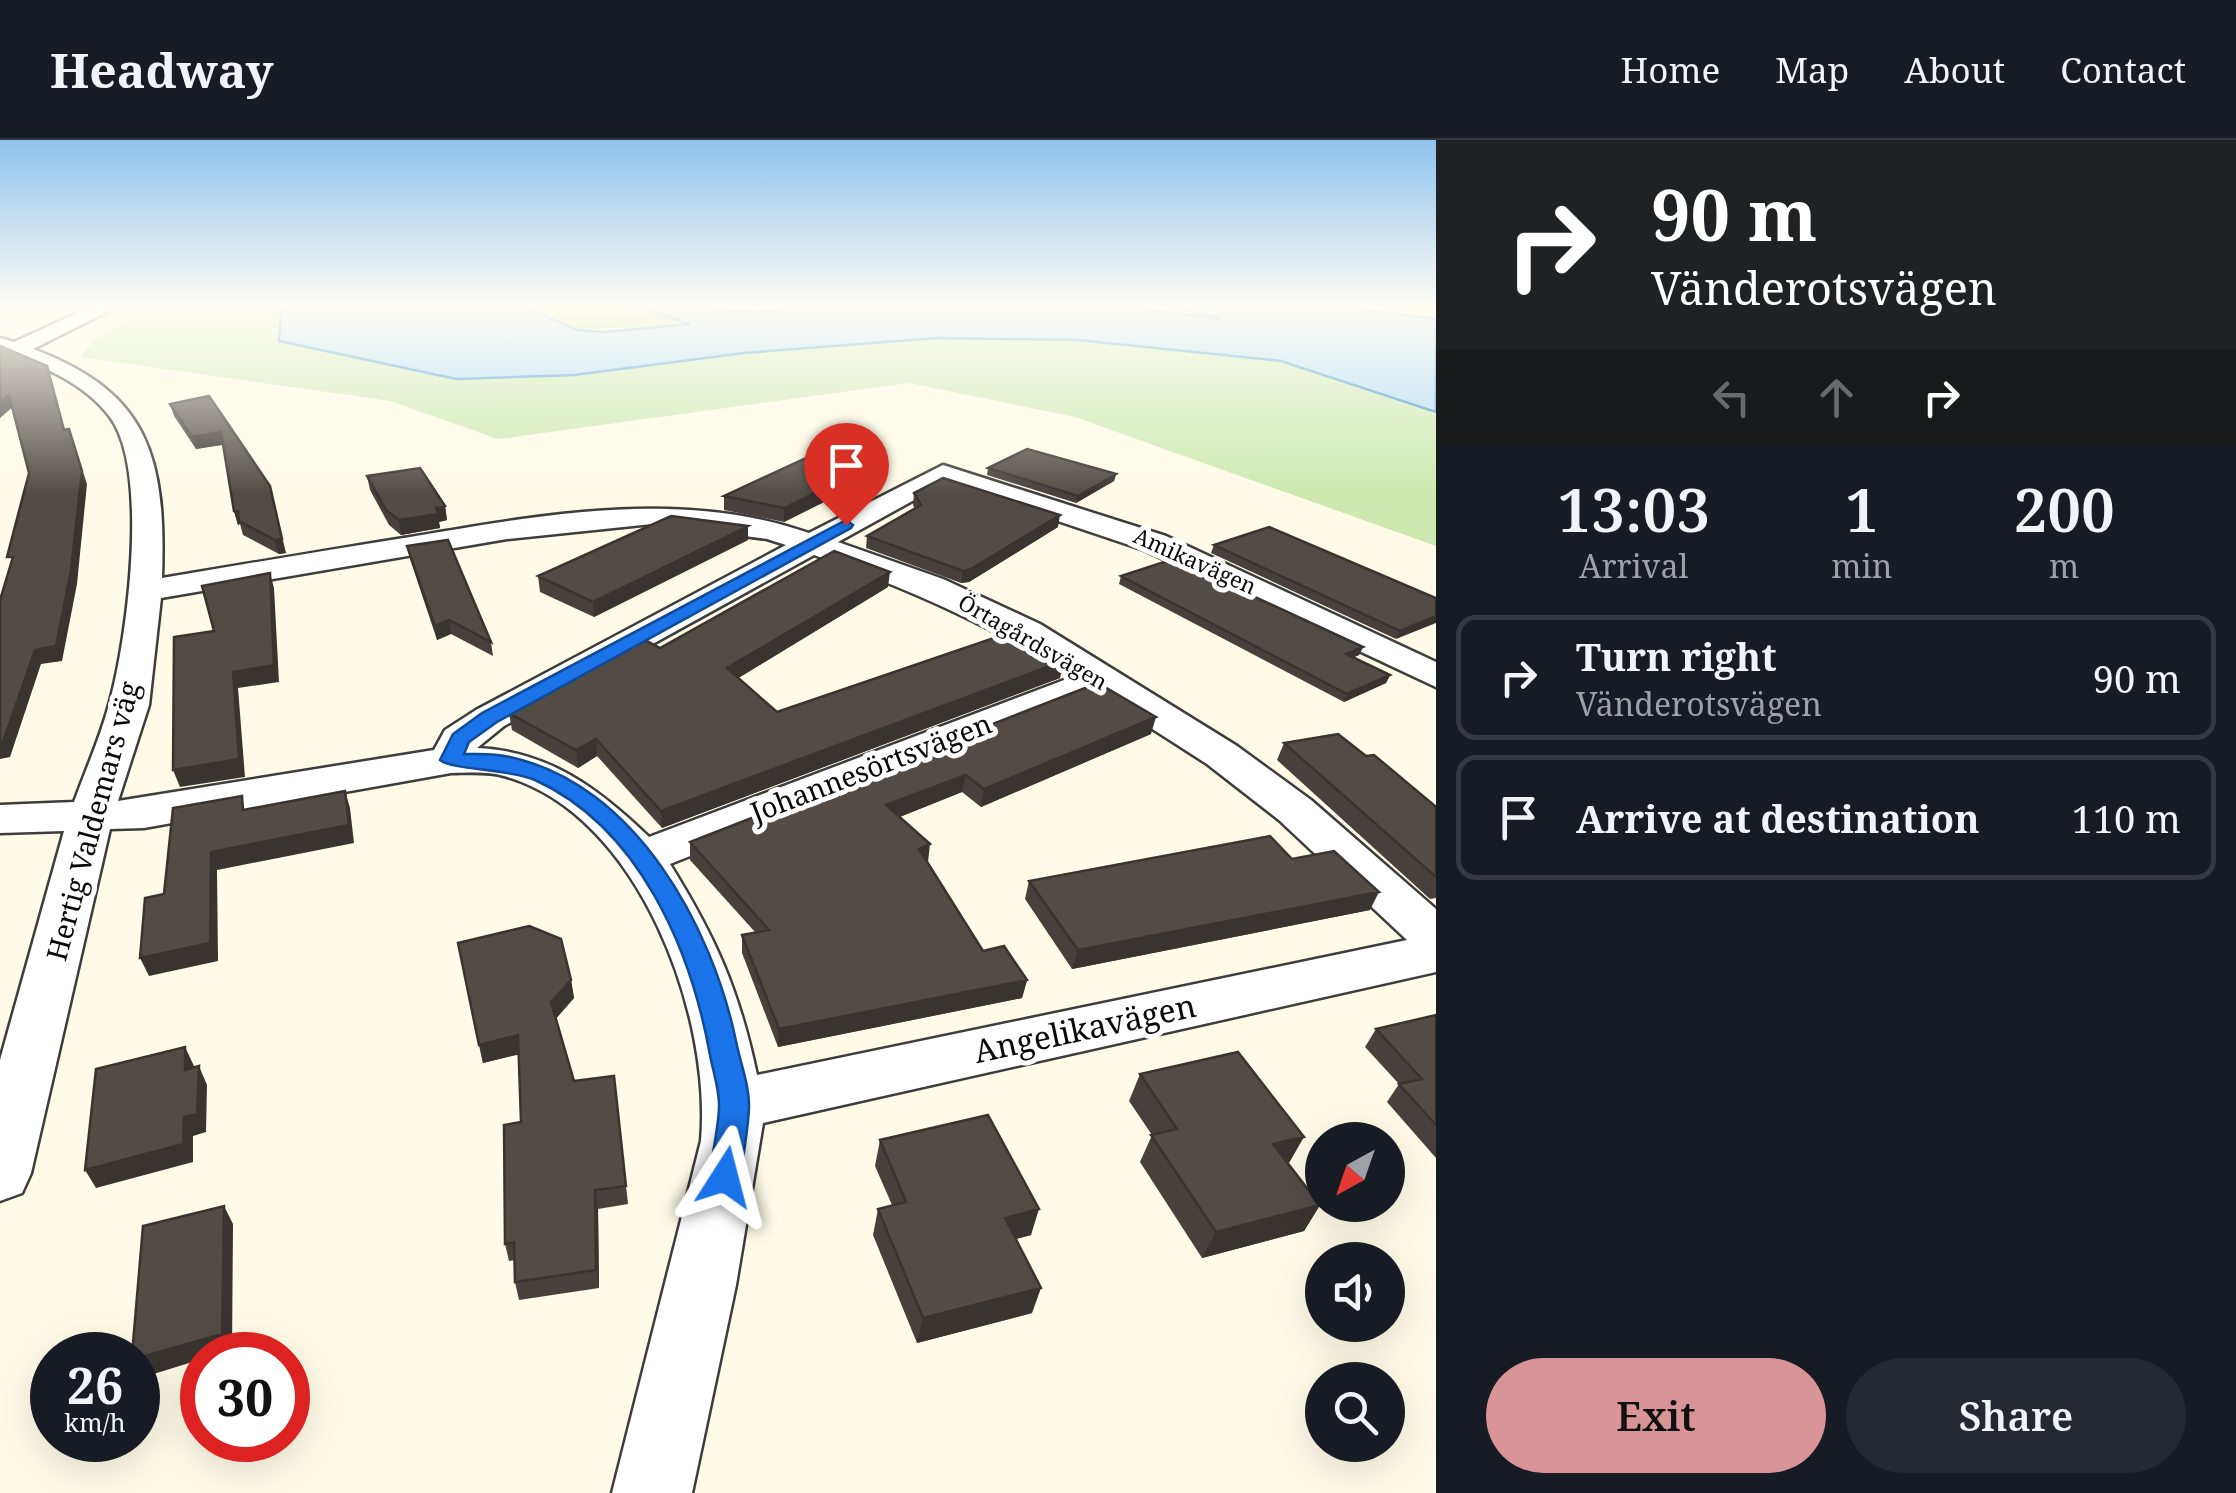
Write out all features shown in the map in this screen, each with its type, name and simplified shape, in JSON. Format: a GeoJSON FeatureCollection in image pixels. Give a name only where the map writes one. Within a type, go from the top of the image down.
{"type":"FeatureCollection","features":[{"type":"Feature","properties":{"kind":"street","name":"Hertig Valdemars väg"},"geometry":{"type":"LineString","coordinates":[[0,1173],[90,815],[130,703],[142,591],[143,460],[133,434],[102,392],[62,368]]}},
{"type":"Feature","properties":{"kind":"street","name":"Amikavägen"},"geometry":{"type":"LineString","coordinates":[[813,542],[943,473],[1155,542],[1436,676]]}},
{"type":"Feature","properties":{"kind":"street","name":"Örtagårdsvägen"},"geometry":{"type":"LineString","coordinates":[[142,591],[507,530],[652,515],[719,520],[813,542],[982,608],[1222,755],[1295,810],[1436,938]]}},
{"type":"Feature","properties":{"kind":"street"},"geometry":{"type":"LineString","coordinates":[[450,760],[460,739],[490,718],[813,542]]}},
{"type":"Feature","properties":{"kind":"street","name":"Johannesörtsvägen"},"geometry":{"type":"LineString","coordinates":[[642,857],[1100,679]]}},
{"type":"Feature","properties":{"kind":"street"},"geometry":{"type":"LineString","coordinates":[[0,820],[144,814],[450,760],[506,762],[545,776],[594,809],[642,857],[686,929],[714,1001],[734,1105],[732,1140],[702,1285],[652,1493]]}},
{"type":"Feature","properties":{"kind":"street","name":"Angelikavägen"},"geometry":{"type":"LineString","coordinates":[[734,1105],[1436,953]]}},
{"type":"Feature","properties":{"kind":"green space"},"geometry":{"type":"Polygon","coordinates":[[[159,368],[405,368],[456,379],[574,375],[627,368],[1303,368],[1436,412],[1436,546],[1075,417],[909,383],[498,439],[390,401],[159,368]]]}},
{"type":"Feature","properties":{"kind":"water"},"geometry":{"type":"Polygon","coordinates":[[[405,368],[627,368],[574,375],[456,379],[405,368]]]}},
{"type":"Feature","properties":{"kind":"water"},"geometry":{"type":"Polygon","coordinates":[[[1303,368],[1436,368],[1436,412],[1303,368]]]}},
{"type":"Feature","properties":{"kind":"building"},"geometry":{"type":"Polygon","coordinates":[[[0,368],[48,368],[64,430],[69,429],[82,471],[71,570],[56,646],[35,650],[3,742],[0,600],[13,557],[7,557],[29,473],[9,395],[0,402],[0,368]]]}},
{"type":"Feature","properties":{"kind":"building"},"geometry":{"type":"Polygon","coordinates":[[[209,396],[270,486],[282,539],[275,540],[239,521],[221,432],[192,437],[170,404],[209,396]]]}},
{"type":"Feature","properties":{"kind":"building"},"geometry":{"type":"Polygon","coordinates":[[[834,445],[883,459],[784,508],[724,496],[834,445]]]}},
{"type":"Feature","properties":{"kind":"building"},"geometry":{"type":"Polygon","coordinates":[[[1027,449],[1116,474],[1078,496],[988,468],[1027,449]]]}},
{"type":"Feature","properties":{"kind":"building"},"geometry":{"type":"Polygon","coordinates":[[[420,468],[445,506],[436,508],[438,514],[399,520],[386,510],[367,476],[420,468]]]}},
{"type":"Feature","properties":{"kind":"building"},"geometry":{"type":"Polygon","coordinates":[[[943,478],[1060,515],[963,571],[867,536],[921,505],[914,493],[943,478]]]}},
{"type":"Feature","properties":{"kind":"building"},"geometry":{"type":"Polygon","coordinates":[[[671,516],[748,526],[593,602],[538,576],[671,516]]]}},
{"type":"Feature","properties":{"kind":"building"},"geometry":{"type":"Polygon","coordinates":[[[1269,527],[1436,598],[1436,616],[1400,631],[1214,545],[1269,527]]]}},
{"type":"Feature","properties":{"kind":"building"},"geometry":{"type":"Polygon","coordinates":[[[448,540],[491,642],[449,620],[435,626],[407,546],[448,540]]]}},
{"type":"Feature","properties":{"kind":"building"},"geometry":{"type":"Polygon","coordinates":[[[834,551],[890,572],[727,668],[777,712],[1014,631],[1063,661],[661,811],[596,739],[576,750],[509,713],[645,640],[660,648],[834,551]]]}},
{"type":"Feature","properties":{"kind":"building"},"geometry":{"type":"Polygon","coordinates":[[[1173,559],[1363,647],[1346,654],[1390,675],[1347,694],[1121,576],[1173,559]]]}},
{"type":"Feature","properties":{"kind":"building"},"geometry":{"type":"Polygon","coordinates":[[[270,573],[274,665],[233,672],[239,759],[173,770],[174,637],[214,631],[202,586],[270,573]]]}},
{"type":"Feature","properties":{"kind":"building"},"geometry":{"type":"Polygon","coordinates":[[[1098,683],[1156,717],[984,789],[966,775],[886,805],[930,844],[919,849],[983,951],[1004,946],[1027,980],[779,1029],[742,935],[769,930],[690,842],[1098,683]]]}},
{"type":"Feature","properties":{"kind":"building"},"geometry":{"type":"Polygon","coordinates":[[[1338,734],[1366,756],[1374,755],[1436,807],[1436,877],[1284,743],[1338,734]]]}},
{"type":"Feature","properties":{"kind":"building"},"geometry":{"type":"Polygon","coordinates":[[[345,791],[349,825],[211,852],[210,943],[140,958],[145,898],[164,894],[173,808],[242,796],[243,810],[345,791]]]}},
{"type":"Feature","properties":{"kind":"building"},"geometry":{"type":"Polygon","coordinates":[[[1270,836],[1292,859],[1334,851],[1379,892],[1078,950],[1029,881],[1270,836]]]}},
{"type":"Feature","properties":{"kind":"building"},"geometry":{"type":"Polygon","coordinates":[[[529,926],[561,939],[571,980],[551,1002],[574,1081],[614,1076],[626,1186],[595,1190],[596,1270],[515,1282],[514,1242],[505,1244],[504,1125],[521,1122],[518,1035],[479,1045],[458,943],[529,926]]]}},
{"type":"Feature","properties":{"kind":"building"},"geometry":{"type":"Polygon","coordinates":[[[1436,1015],[1436,1125],[1399,1084],[1422,1079],[1376,1029],[1436,1015]]]}},
{"type":"Feature","properties":{"kind":"building"},"geometry":{"type":"Polygon","coordinates":[[[185,1047],[185,1070],[199,1066],[197,1114],[184,1117],[183,1144],[85,1170],[96,1069],[185,1047]]]}},
{"type":"Feature","properties":{"kind":"building"},"geometry":{"type":"Polygon","coordinates":[[[1238,1052],[1304,1137],[1273,1144],[1305,1186],[1305,1209],[1216,1232],[1151,1135],[1177,1129],[1140,1074],[1238,1052]]]}},
{"type":"Feature","properties":{"kind":"building"},"geometry":{"type":"Polygon","coordinates":[[[988,1115],[1039,1209],[1005,1218],[1041,1288],[923,1318],[878,1209],[906,1202],[880,1140],[988,1115]]]}},
{"type":"Feature","properties":{"kind":"building"},"geometry":{"type":"Polygon","coordinates":[[[224,1206],[222,1332],[180,1332],[180,1346],[160,1352],[160,1332],[134,1332],[143,1226],[224,1206]]]}},
{"type":"Feature","properties":{"kind":"route"},"geometry":{"type":"LineString","coordinates":[[725,1177],[734,1105],[714,1001],[686,929],[642,857],[594,809],[545,776],[506,762],[450,760],[460,739],[490,718],[846,525]]}}]}
